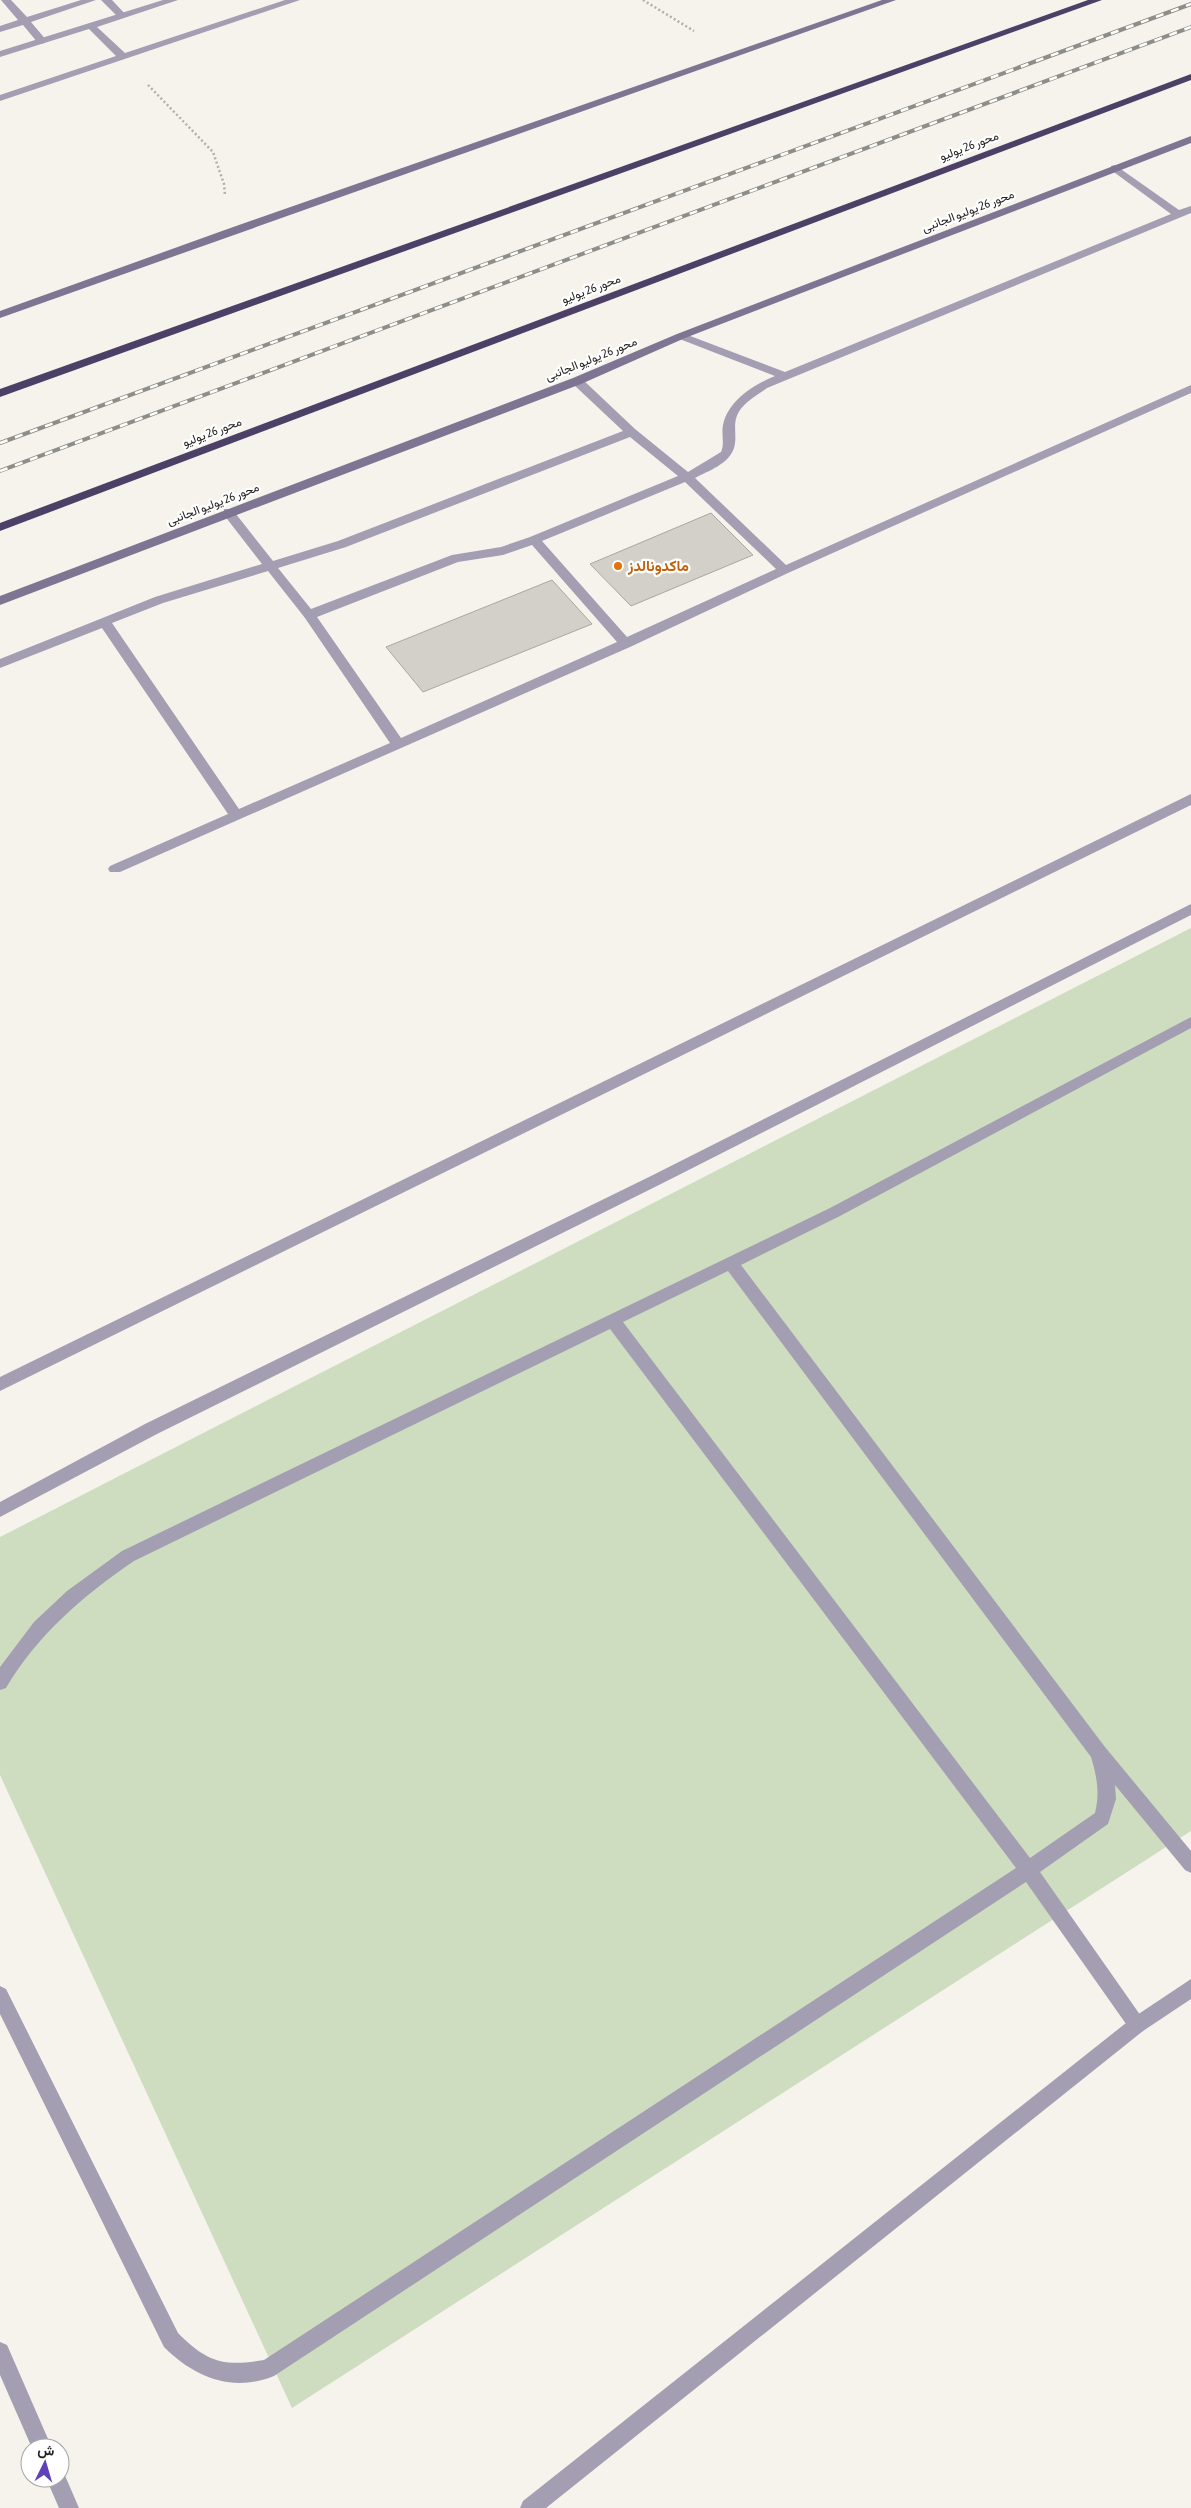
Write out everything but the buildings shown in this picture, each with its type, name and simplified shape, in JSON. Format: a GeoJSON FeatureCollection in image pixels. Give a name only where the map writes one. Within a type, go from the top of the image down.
{"type":"FeatureCollection","features":[{"type":"Feature","properties":{"kind":"highway"},"geometry":{"type":"LineString","coordinates":[[0,393],[1097,0]]}},
{"type":"Feature","properties":{"kind":"highway","name":"محور 26 يوليو"},"geometry":{"type":"LineString","coordinates":[[0,527],[1191,77]]}},
{"type":"Feature","properties":{"kind":"main road"},"geometry":{"type":"LineString","coordinates":[[0,315],[226,233],[891,0]]}},
{"type":"Feature","properties":{"kind":"main road","name":"محور 26 يوليو الجانبى"},"geometry":{"type":"LineString","coordinates":[[0,601],[228,512],[577,381],[681,336],[1191,139]]}},
{"type":"Feature","properties":{"kind":"street"},"geometry":{"type":"LineString","coordinates":[[6,0],[42,41]]}},
{"type":"Feature","properties":{"kind":"street"},"geometry":{"type":"LineString","coordinates":[[0,29],[91,0]]}},
{"type":"Feature","properties":{"kind":"street"},"geometry":{"type":"LineString","coordinates":[[106,0],[122,16]]}},
{"type":"Feature","properties":{"kind":"street"},"geometry":{"type":"LineString","coordinates":[[0,54],[173,0]]}},
{"type":"Feature","properties":{"kind":"street"},"geometry":{"type":"LineString","coordinates":[[0,98],[295,0]]}},
{"type":"Feature","properties":{"kind":"street"},"geometry":{"type":"LineString","coordinates":[[91,26],[122,56]]}},
{"type":"Feature","properties":{"kind":"street"},"geometry":{"type":"LineString","coordinates":[[1115,168],[1178,214]]}},
{"type":"Feature","properties":{"kind":"street"},"geometry":{"type":"LineString","coordinates":[[309,616],[456,558],[503,551],[534,540],[687,477],[717,461],[725,454],[728,447],[728,426],[734,408],[763,385],[1191,209]]}},
{"type":"Feature","properties":{"kind":"street"},"geometry":{"type":"LineString","coordinates":[[681,336],[785,376]]}},
{"type":"Feature","properties":{"kind":"street"},"geometry":{"type":"LineString","coordinates":[[577,381],[631,432],[687,477],[784,570]]}},
{"type":"Feature","properties":{"kind":"street"},"geometry":{"type":"LineString","coordinates":[[115,869],[626,644],[784,570],[1191,390]]}},
{"type":"Feature","properties":{"kind":"street"},"geometry":{"type":"LineString","coordinates":[[0,664],[159,600],[342,544],[631,432]]}},
{"type":"Feature","properties":{"kind":"street"},"geometry":{"type":"LineString","coordinates":[[228,512],[309,616],[398,744]]}},
{"type":"Feature","properties":{"kind":"street"},"geometry":{"type":"LineString","coordinates":[[534,540],[626,644]]}},
{"type":"Feature","properties":{"kind":"street"},"geometry":{"type":"LineString","coordinates":[[105,622],[236,815]]}},
{"type":"Feature","properties":{"kind":"street"},"geometry":{"type":"LineString","coordinates":[[0,1384],[1191,799]]}},
{"type":"Feature","properties":{"kind":"street"},"geometry":{"type":"LineString","coordinates":[[0,1510],[151,1429],[656,1180],[1191,909]]}},
{"type":"Feature","properties":{"kind":"street"},"geometry":{"type":"LineString","coordinates":[[0,1682],[27,1642],[58,1609],[91,1580],[128,1556],[835,1212],[1191,1022]]}},
{"type":"Feature","properties":{"kind":"street"},"geometry":{"type":"LineString","coordinates":[[731,1263],[1099,1753],[1191,1864]]}},
{"type":"Feature","properties":{"kind":"street"},"geometry":{"type":"LineString","coordinates":[[612,1320],[1028,1870],[1137,2025]]}},
{"type":"Feature","properties":{"kind":"street"},"geometry":{"type":"LineString","coordinates":[[0,1995],[170,2340],[188,2359],[212,2371],[237,2375],[267,2369],[294,2354],[1028,1870],[1102,1818],[1107,1799],[1106,1778],[1099,1753]]}},
{"type":"Feature","properties":{"kind":"street"},"geometry":{"type":"LineString","coordinates":[[530,2508],[1137,2025],[1191,1988]]}},
{"type":"Feature","properties":{"kind":"street"},"geometry":{"type":"LineString","coordinates":[[0,2352],[38,2438]]}},
{"type":"Feature","properties":{"kind":"street"},"geometry":{"type":"LineString","coordinates":[[60,2488],[69,2508]]}},
{"type":"Feature","properties":{"kind":"path"},"geometry":{"type":"LineString","coordinates":[[643,0],[733,55]]}},
{"type":"Feature","properties":{"kind":"path"},"geometry":{"type":"LineString","coordinates":[[122,56],[185,126],[213,152],[224,184],[226,233]]}},
{"type":"Feature","properties":{"kind":"green space"},"geometry":{"type":"Polygon","coordinates":[[[1191,928],[1191,1831],[292,2408],[0,1775],[0,1537],[1191,928]]]}},
{"type":"Feature","properties":{"kind":"railway"},"geometry":{"type":"LineString","coordinates":[[0,443],[1191,4]]}},
{"type":"Feature","properties":{"kind":"railway"},"geometry":{"type":"LineString","coordinates":[[0,471],[1191,27]]}},
{"type":"Feature","properties":{"kind":"place","name":"ماكدونالدز"},"geometry":{"type":"Point","coordinates":[618,566]}}]}
